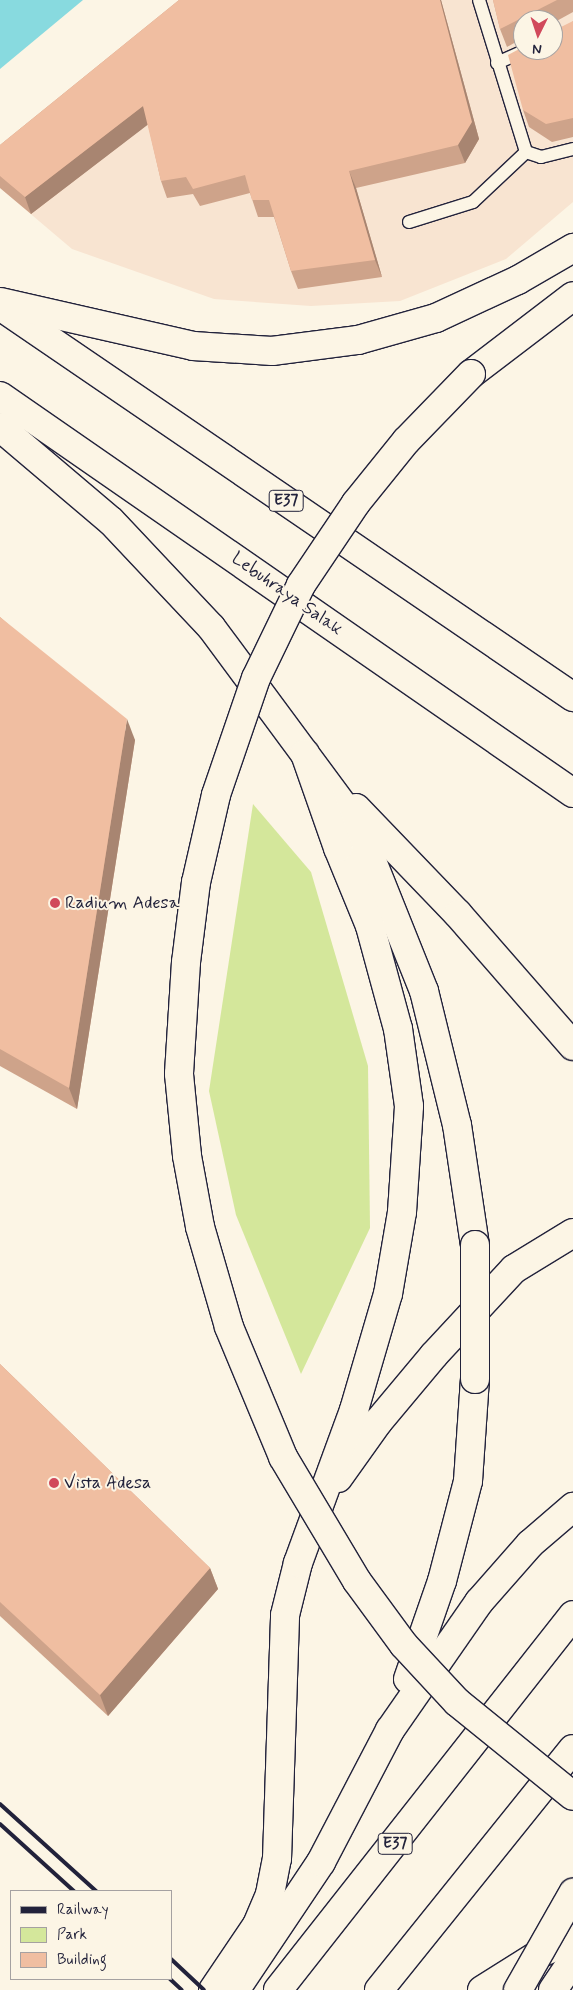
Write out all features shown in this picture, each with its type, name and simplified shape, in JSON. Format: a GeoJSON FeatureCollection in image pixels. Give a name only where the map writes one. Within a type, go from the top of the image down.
{"type":"FeatureCollection","features":[{"type":"Feature","properties":{"kind":"highway"},"geometry":{"type":"LineString","coordinates":[[0,302],[193,346],[272,351],[358,340],[436,318],[518,280],[573,248]]}},
{"type":"Feature","properties":{"kind":"highway"},"geometry":{"type":"LineString","coordinates":[[573,296],[471,374],[406,441],[356,503],[301,586],[256,678],[216,796],[196,882],[186,962],[179,1074],[187,1156],[200,1227],[229,1327],[283,1456],[357,1581],[404,1645],[457,1702],[573,1796]]}},
{"type":"Feature","properties":{"kind":"highway","name":"E37"},"geometry":{"type":"LineString","coordinates":[[0,306],[573,697]]}},
{"type":"Feature","properties":{"kind":"highway","name":"Lebuhraya Salak"},"geometry":{"type":"LineString","coordinates":[[0,396],[573,793]]}},
{"type":"Feature","properties":{"kind":"highway"},"geometry":{"type":"LineString","coordinates":[[0,415],[134,488]]}},
{"type":"Feature","properties":{"kind":"highway"},"geometry":{"type":"LineString","coordinates":[[0,427],[111,521],[211,626],[358,826],[424,991],[457,1125],[475,1245],[475,1379],[468,1481],[442,1581],[390,1730]]}},
{"type":"Feature","properties":{"kind":"highway"},"geometry":{"type":"LineString","coordinates":[[305,754],[458,914],[573,1046]]}},
{"type":"Feature","properties":{"kind":"highway"},"geometry":{"type":"LineString","coordinates":[[214,1990],[257,1924],[272,1885],[277,1859],[285,1616],[315,1510],[354,1410],[388,1294],[402,1212],[409,1106],[398,1029],[370,926],[331,830],[305,754]]}},
{"type":"Feature","properties":{"kind":"highway"},"geometry":{"type":"LineString","coordinates":[[315,1510],[378,1422],[434,1355],[514,1269],[573,1233]]}},
{"type":"Feature","properties":{"kind":"highway"},"geometry":{"type":"LineString","coordinates":[[235,1990],[321,1862],[390,1730],[479,1602],[530,1544],[573,1507]]}},
{"type":"Feature","properties":{"kind":"highway","name":"E37"},"geometry":{"type":"LineString","coordinates":[[278,1990],[573,1615]]}},
{"type":"Feature","properties":{"kind":"highway"},"geometry":{"type":"LineString","coordinates":[[379,1990],[573,1749]]}},
{"type":"Feature","properties":{"kind":"highway"},"geometry":{"type":"LineString","coordinates":[[518,1990],[573,1893]]}},
{"type":"Feature","properties":{"kind":"highway"},"geometry":{"type":"LineString","coordinates":[[483,1989],[573,1938]]}},
{"type":"Feature","properties":{"kind":"highway"},"geometry":{"type":"LineString","coordinates":[[483,1989],[573,1959]]}},
{"type":"Feature","properties":{"kind":"highway"},"geometry":{"type":"LineString","coordinates":[[553,1990],[573,1959]]}},
{"type":"Feature","properties":{"kind":"highway"},"geometry":{"type":"LineString","coordinates":[[561,1990],[573,1986]]}},
{"type":"Feature","properties":{"kind":"lane"},"geometry":{"type":"LineString","coordinates":[[479,0],[526,152]]}},
{"type":"Feature","properties":{"kind":"lane"},"geometry":{"type":"LineString","coordinates":[[497,63],[513,56]]}},
{"type":"Feature","properties":{"kind":"lane"},"geometry":{"type":"LineString","coordinates":[[526,152],[541,157],[573,150]]}},
{"type":"Feature","properties":{"kind":"lane"},"geometry":{"type":"LineString","coordinates":[[409,222],[473,202],[526,152]]}},
{"type":"Feature","properties":{"kind":"shaded area"},"geometry":{"type":"Polygon","coordinates":[[[207,0],[573,0],[573,202],[506,259],[400,301],[311,306],[214,299],[72,249],[0,188],[0,167],[207,0]]]}},
{"type":"Feature","properties":{"kind":"green space"},"geometry":{"type":"Polygon","coordinates":[[[253,804],[311,872],[368,1066],[370,1228],[301,1374],[236,1215],[209,1091],[253,804]]]}},
{"type":"Feature","properties":{"kind":"water"},"geometry":{"type":"Polygon","coordinates":[[[0,0],[83,0],[0,69],[0,0]]]}},
{"type":"Feature","properties":{"kind":"building"},"geometry":{"type":"Polygon","coordinates":[[[179,0],[440,0],[472,122],[458,145],[349,171],[375,260],[291,271],[269,200],[252,200],[245,175],[193,189],[186,177],[161,181],[143,106],[25,197],[0,176],[0,145],[179,0]]]}},
{"type":"Feature","properties":{"kind":"building"},"geometry":{"type":"Polygon","coordinates":[[[493,0],[557,0],[537,10],[513,10],[513,22],[500,29],[493,0]]]}},
{"type":"Feature","properties":{"kind":"building"},"geometry":{"type":"Polygon","coordinates":[[[573,21],[573,118],[546,124],[523,110],[508,55],[513,52],[513,60],[563,60],[563,26],[573,21]]]}},
{"type":"Feature","properties":{"kind":"building","name":"Radium Adesa"},"geometry":{"type":"Polygon","coordinates":[[[0,617],[127,719],[69,1088],[0,1049],[0,617]]]}},
{"type":"Feature","properties":{"kind":"building","name":"Vista Adesa"},"geometry":{"type":"Polygon","coordinates":[[[0,1364],[210,1568],[100,1695],[0,1602],[0,1364]]]}},
{"type":"Feature","properties":{"kind":"railway"},"geometry":{"type":"LineString","coordinates":[[0,1804],[95,1890]]}},
{"type":"Feature","properties":{"kind":"railway"},"geometry":{"type":"LineString","coordinates":[[0,1824],[73,1890]]}},
{"type":"Feature","properties":{"kind":"railway"},"geometry":{"type":"LineString","coordinates":[[172,1960],[204,1990]]}},
{"type":"Feature","properties":{"kind":"railway"},"geometry":{"type":"LineString","coordinates":[[171,1980],[182,1990]]}},
{"type":"Feature","properties":{"kind":"place","name":"Radium Adesa"},"geometry":{"type":"Point","coordinates":[55,903]}},
{"type":"Feature","properties":{"kind":"place","name":"Vista Adesa"},"geometry":{"type":"Point","coordinates":[54,1483]}}]}
